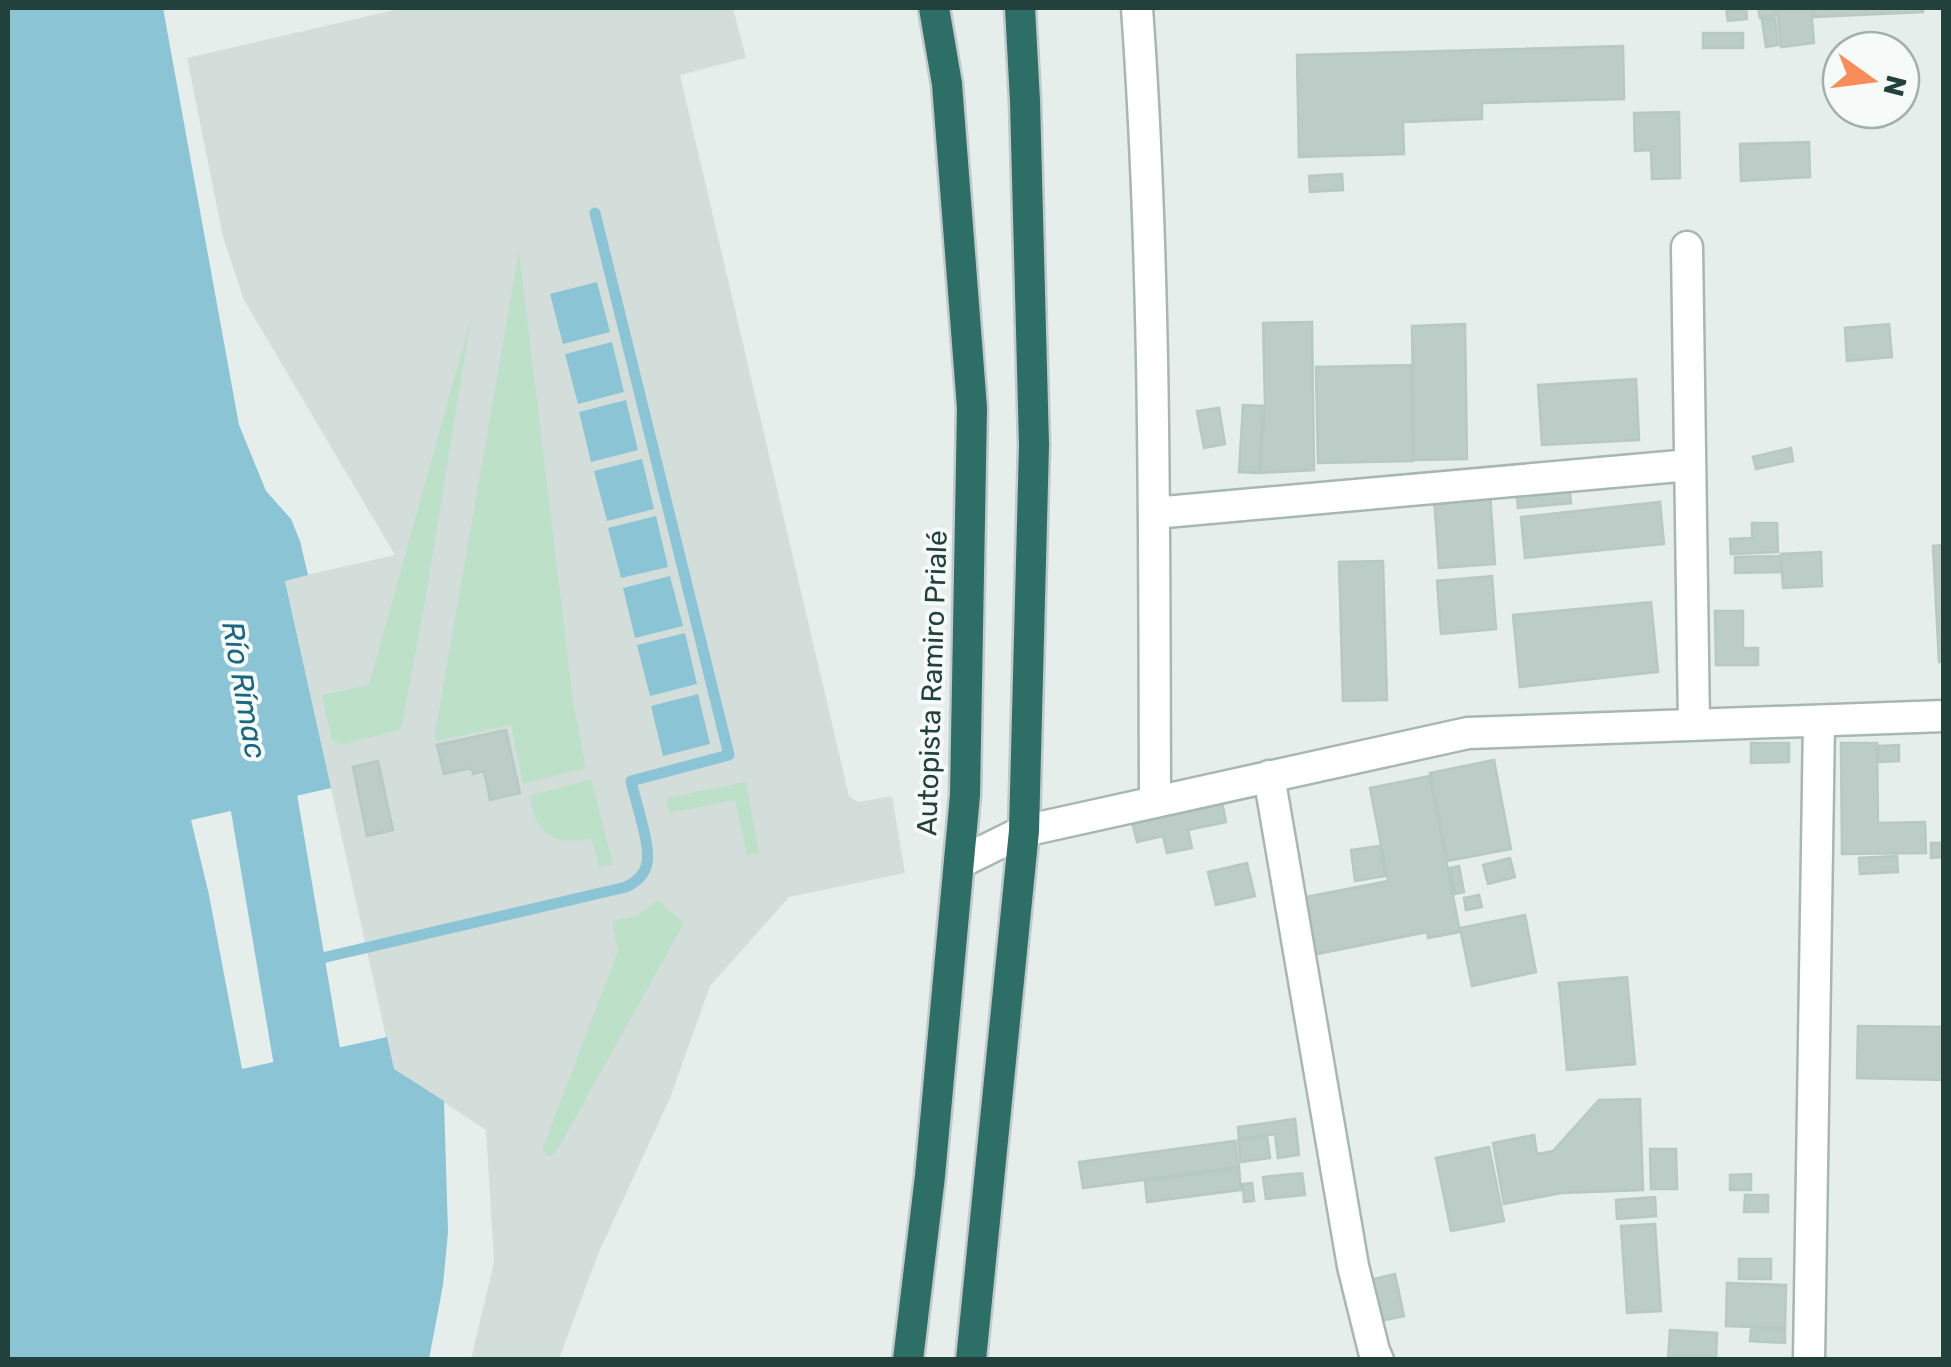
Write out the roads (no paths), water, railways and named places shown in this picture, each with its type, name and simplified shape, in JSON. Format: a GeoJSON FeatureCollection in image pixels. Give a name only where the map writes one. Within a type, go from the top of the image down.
{"type":"FeatureCollection","features":[{"type":"Feature","properties":{"kind":"highway","name":"Autopista Ramiro Prialé"},"geometry":{"type":"LineString","coordinates":[[908,1360],[930,1176],[964,795],[972,408],[946,84],[934,8]]}},
{"type":"Feature","properties":{"kind":"highway"},"geometry":{"type":"LineString","coordinates":[[971,1360],[1024,832],[1034,445],[1026,101],[1020,8]]}},
{"type":"Feature","properties":{"kind":"street"},"geometry":{"type":"LineString","coordinates":[[1137,8],[1145,126],[1156,801]]}},
{"type":"Feature","properties":{"kind":"street"},"geometry":{"type":"LineString","coordinates":[[1687,247],[1694,726]]}},
{"type":"Feature","properties":{"kind":"street"},"geometry":{"type":"LineString","coordinates":[[1154,513],[1690,466]]}},
{"type":"Feature","properties":{"kind":"street"},"geometry":{"type":"LineString","coordinates":[[959,862],[1024,832],[1468,734],[1944,716]]}},
{"type":"Feature","properties":{"kind":"street"},"geometry":{"type":"LineString","coordinates":[[1809,1360],[1819,720]]}},
{"type":"Feature","properties":{"kind":"street"},"geometry":{"type":"LineString","coordinates":[[1269,776],[1354,1266],[1378,1360]]}},
{"type":"Feature","properties":{"kind":"water"},"geometry":{"type":"Polygon","coordinates":[[[8,8],[163,8],[239,425],[266,491],[291,519],[308,575],[285,581],[331,788],[191,820],[242,1069],[387,1037],[394,1069],[444,1101],[448,1232],[429,1359],[8,1359],[8,8]]]}},
{"type":"Feature","properties":{"kind":"water"},"geometry":{"type":"Polygon","coordinates":[[[597,282],[610,332],[563,344],[550,294],[597,282]]]}},
{"type":"Feature","properties":{"kind":"water"},"geometry":{"type":"Polygon","coordinates":[[[612,342],[624,392],[578,404],[565,354],[612,342]]]}},
{"type":"Feature","properties":{"kind":"water"},"geometry":{"type":"Polygon","coordinates":[[[626,400],[638,450],[591,462],[579,412],[626,400]]]}},
{"type":"Feature","properties":{"kind":"water"},"geometry":{"type":"Polygon","coordinates":[[[642,459],[654,509],[607,521],[594,471],[642,459]]]}},
{"type":"Feature","properties":{"kind":"water"},"geometry":{"type":"Polygon","coordinates":[[[656,516],[668,567],[621,578],[608,528],[656,516]]]}},
{"type":"Feature","properties":{"kind":"water"},"geometry":{"type":"Polygon","coordinates":[[[670,576],[683,626],[635,638],[623,588],[670,576]]]}},
{"type":"Feature","properties":{"kind":"water"},"geometry":{"type":"Polygon","coordinates":[[[685,633],[697,684],[650,696],[637,645],[685,633]]]}},
{"type":"Feature","properties":{"kind":"water"},"geometry":{"type":"Polygon","coordinates":[[[698,694],[710,744],[663,756],[651,706],[698,694]]]}},
{"type":"Feature","properties":{"kind":"waterway"},"geometry":{"type":"LineString","coordinates":[[292,965],[626,887],[642,875],[648,855],[631,781],[729,755],[595,213]]}},
{"type":"Feature","properties":{"kind":"waterway","name":"Río Rímac"},"geometry":{"type":"LineString","coordinates":[[249,714],[322,1146]]}}]}
